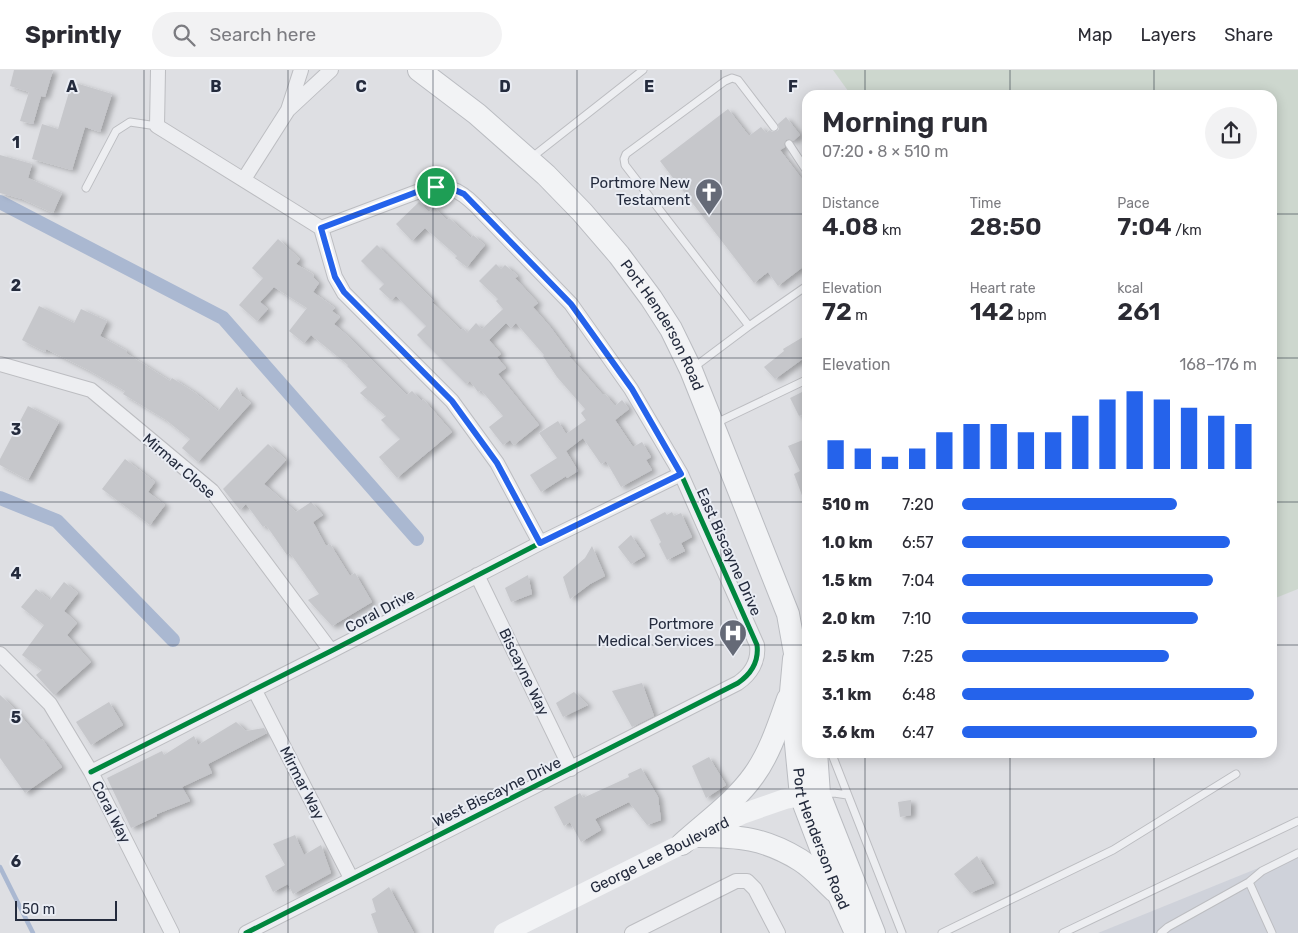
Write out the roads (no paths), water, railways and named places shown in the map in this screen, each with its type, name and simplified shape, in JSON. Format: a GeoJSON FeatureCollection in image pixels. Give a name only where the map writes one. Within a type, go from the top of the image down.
{"type":"FeatureCollection","features":[{"type":"Feature","properties":{"kind":"main road","name":"Port Henderson Road"},"geometry":{"type":"LineString","coordinates":[[419,70],[477,114],[582,212],[620,255],[666,321],[691,370],[788,614],[802,719]]}},
{"type":"Feature","properties":{"kind":"main road"},"geometry":{"type":"LineString","coordinates":[[690,840],[738,794],[754,775],[799,690]]}},
{"type":"Feature","properties":{"kind":"main road","name":"Port Henderson Road"},"geometry":{"type":"LineString","coordinates":[[806,758],[810,795],[838,893],[856,933]]}},
{"type":"Feature","properties":{"kind":"main road","name":"Port Henderson Road"},"geometry":{"type":"LineString","coordinates":[[815,758],[810,795],[874,933]]}},
{"type":"Feature","properties":{"kind":"main road","name":"George Lee Boulevard"},"geometry":{"type":"LineString","coordinates":[[504,933],[742,814],[785,799],[810,795]]}},
{"type":"Feature","properties":{"kind":"main road"},"geometry":{"type":"LineString","coordinates":[[690,840],[735,836],[765,842],[801,860],[838,893]]}},
{"type":"Feature","properties":{"kind":"street"},"geometry":{"type":"LineString","coordinates":[[158,70],[157,126],[321,228],[335,277],[344,292],[452,401],[497,463],[540,543]]}},
{"type":"Feature","properties":{"kind":"street"},"geometry":{"type":"LineString","coordinates":[[244,179],[288,110],[301,70]]}},
{"type":"Feature","properties":{"kind":"street"},"geometry":{"type":"LineString","coordinates":[[288,110],[331,70]]}},
{"type":"Feature","properties":{"kind":"street","name":"East Biscayne Drive"},"geometry":{"type":"LineString","coordinates":[[321,228],[422,190],[436,187],[450,188],[464,194],[571,304],[632,389],[681,474],[757,645],[758,652],[754,666]]}},
{"type":"Feature","properties":{"kind":"street","name":"Mirmar Close"},"geometry":{"type":"LineString","coordinates":[[0,364],[91,390],[212,491],[332,651]]}},
{"type":"Feature","properties":{"kind":"street","name":"Coral Drive"},"geometry":{"type":"LineString","coordinates":[[91,772],[254,688],[332,651],[477,574],[681,474]]}},
{"type":"Feature","properties":{"kind":"street","name":"Biscayne Way"},"geometry":{"type":"LineString","coordinates":[[477,574],[571,769]]}},
{"type":"Feature","properties":{"kind":"street","name":"Coral Way"},"geometry":{"type":"LineString","coordinates":[[0,654],[50,704],[91,772],[172,933]]}},
{"type":"Feature","properties":{"kind":"street","name":"West Biscayne Drive"},"geometry":{"type":"LineString","coordinates":[[246,933],[738,683],[748,676],[754,666]]}},
{"type":"Feature","properties":{"kind":"street","name":"Mirmar Way"},"geometry":{"type":"LineString","coordinates":[[254,688],[351,878]]}},
{"type":"Feature","properties":{"kind":"street"},"geometry":{"type":"LineString","coordinates":[[632,933],[736,881],[747,881],[755,889],[778,933]]}},
{"type":"Feature","properties":{"kind":"lane"},"geometry":{"type":"LineString","coordinates":[[528,160],[643,70]]}},
{"type":"Feature","properties":{"kind":"lane"},"geometry":{"type":"LineString","coordinates":[[749,326],[625,165],[624,159],[626,154],[732,78],[738,80],[774,127]]}},
{"type":"Feature","properties":{"kind":"lane"},"geometry":{"type":"LineString","coordinates":[[86,188],[116,131],[130,122],[157,126]]}},
{"type":"Feature","properties":{"kind":"lane"},"geometry":{"type":"LineString","coordinates":[[789,144],[802,165]]}},
{"type":"Feature","properties":{"kind":"lane"},"geometry":{"type":"LineString","coordinates":[[691,370],[802,289]]}},
{"type":"Feature","properties":{"kind":"lane"},"geometry":{"type":"LineString","coordinates":[[713,425],[802,382]]}},
{"type":"Feature","properties":{"kind":"lane"},"geometry":{"type":"LineString","coordinates":[[833,758],[902,933]]}},
{"type":"Feature","properties":{"kind":"lane"},"geometry":{"type":"LineString","coordinates":[[942,933],[1113,850],[1236,774]]}},
{"type":"Feature","properties":{"kind":"lane"},"geometry":{"type":"LineString","coordinates":[[810,795],[834,793],[847,795]]}},
{"type":"Feature","properties":{"kind":"lane"},"geometry":{"type":"LineString","coordinates":[[1063,933],[1298,821]]}},
{"type":"Feature","properties":{"kind":"lane"},"geometry":{"type":"LineString","coordinates":[[1161,933],[1168,927],[1249,882],[1262,871],[1298,854]]}},
{"type":"Feature","properties":{"kind":"lane"},"geometry":{"type":"LineString","coordinates":[[1249,882],[1272,933]]}},
{"type":"Feature","properties":{"kind":"waterway"},"geometry":{"type":"LineString","coordinates":[[0,202],[223,318],[417,539]]}},
{"type":"Feature","properties":{"kind":"waterway"},"geometry":{"type":"LineString","coordinates":[[0,498],[57,521],[173,640]]}},
{"type":"Feature","properties":{"kind":"waterway"},"geometry":{"type":"LineString","coordinates":[[0,867],[33,933]]}},
{"type":"Feature","properties":{"kind":"place","name":"Portmore New Testament"},"geometry":{"type":"Point","coordinates":[709,216]}},
{"type":"Feature","properties":{"kind":"place","name":"Portmore Medical Services"},"geometry":{"type":"Point","coordinates":[733,657]}}]}
